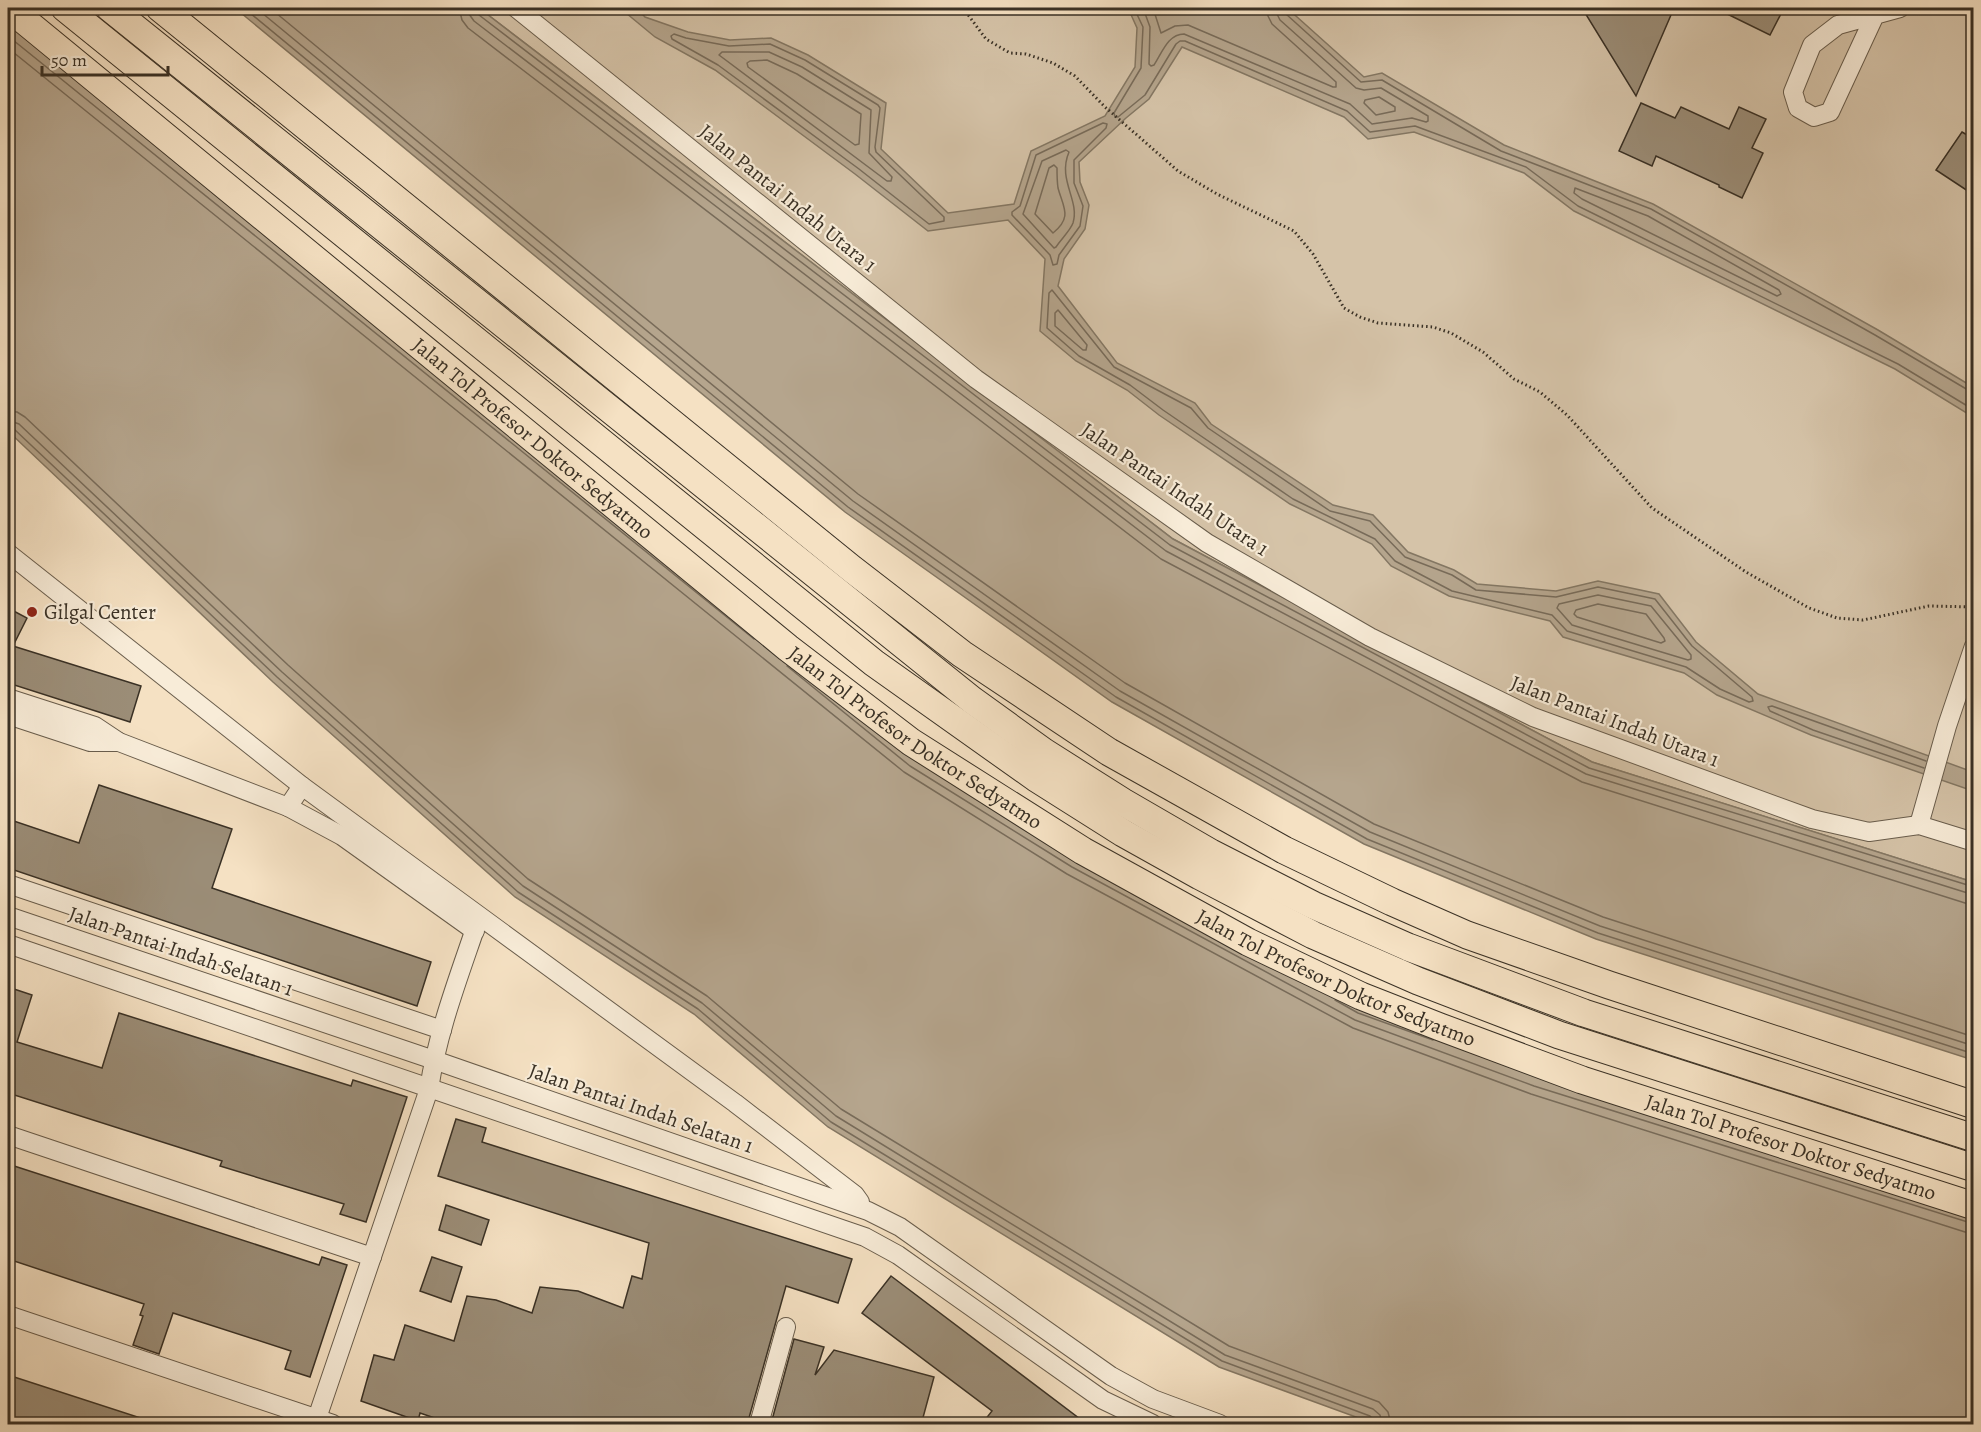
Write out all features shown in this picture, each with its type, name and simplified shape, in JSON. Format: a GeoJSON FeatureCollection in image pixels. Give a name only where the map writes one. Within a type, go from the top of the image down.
{"type":"FeatureCollection","features":[{"type":"Feature","properties":{"kind":"highway","name":"Jalan Tol Profesor Doktor Sedyatmo"},"geometry":{"type":"LineString","coordinates":[[9,8],[788,648],[911,741],[1083,851],[1248,942],[1361,996],[1420,1020],[1582,1080],[1974,1206]]}},
{"type":"Feature","properties":{"kind":"highway","name":"Jalan Tol Profesor Doktor Sedyatmo"},"geometry":{"type":"LineString","coordinates":[[65,8],[874,663],[1036,778],[1123,833],[1313,935],[1418,981],[1559,1035],[1974,1168]]}},
{"type":"Feature","properties":{"kind":"highway"},"geometry":{"type":"LineString","coordinates":[[110,8],[972,700],[1044,752],[1123,802],[1211,853],[1313,906],[1408,947],[1584,1013],[1974,1138]]}},
{"type":"Feature","properties":{"kind":"highway"},"geometry":{"type":"LineString","coordinates":[[160,8],[852,569],[952,647],[1109,752],[1284,850],[1392,902],[1467,934],[1609,985],[1974,1105]]}},
{"type":"Feature","properties":{"kind":"street","name":"Jalan Pantai Indah Utara 1"},"geometry":{"type":"LineString","coordinates":[[516,8],[976,379],[1207,543],[1370,637],[1533,717],[1812,819],[1869,832],[1919,825],[1974,842]]}},
{"type":"Feature","properties":{"kind":"street"},"geometry":{"type":"LineString","coordinates":[[1875,15],[1830,112],[1814,117],[1798,108],[1792,92],[1812,45],[1838,25],[1900,8]]}},
{"type":"Feature","properties":{"kind":"street"},"geometry":{"type":"LineString","coordinates":[[8,553],[477,924]]}},
{"type":"Feature","properties":{"kind":"street"},"geometry":{"type":"LineString","coordinates":[[1919,825],[1947,726],[1974,646]]}},
{"type":"Feature","properties":{"kind":"street"},"geometry":{"type":"LineString","coordinates":[[8,698],[95,726],[119,742],[288,807],[342,836],[477,924],[735,1103],[855,1195],[860,1202],[860,1208]]}},
{"type":"Feature","properties":{"kind":"street"},"geometry":{"type":"LineString","coordinates":[[8,715],[90,742],[119,742]]}},
{"type":"Feature","properties":{"kind":"street"},"geometry":{"type":"LineString","coordinates":[[288,807],[302,786]]}},
{"type":"Feature","properties":{"kind":"street"},"geometry":{"type":"LineString","coordinates":[[8,884],[442,1030]]}},
{"type":"Feature","properties":{"kind":"street","name":"Jalan Pantai Indah Selatan 1"},"geometry":{"type":"LineString","coordinates":[[8,916],[434,1060],[860,1208],[900,1227],[1111,1376],[1153,1399],[1220,1425]]}},
{"type":"Feature","properties":{"kind":"street"},"geometry":{"type":"LineString","coordinates":[[8,1315],[322,1423],[372,1257],[429,1089],[442,1030],[477,924]]}},
{"type":"Feature","properties":{"kind":"street"},"geometry":{"type":"LineString","coordinates":[[8,944],[865,1237],[898,1256],[1103,1400],[1153,1425]]}},
{"type":"Feature","properties":{"kind":"street"},"geometry":{"type":"LineString","coordinates":[[8,1135],[372,1257]]}},
{"type":"Feature","properties":{"kind":"street"},"geometry":{"type":"LineString","coordinates":[[759,1425],[786,1327]]}},
{"type":"Feature","properties":{"kind":"street"},"geometry":{"type":"LineString","coordinates":[[1164,1425],[1172,1406]]}},
{"type":"Feature","properties":{"kind":"path"},"geometry":{"type":"LineString","coordinates":[[963,8],[986,39],[1010,53],[1026,54],[1053,63],[1075,76],[1105,107],[1178,171],[1217,194],[1294,231],[1314,254],[1344,308],[1378,323],[1433,327],[1451,333],[1483,352],[1514,379],[1540,392],[1568,415],[1652,508],[1746,572],[1809,608],[1836,618],[1863,620],[1929,606],[1974,607]]}},
{"type":"Feature","properties":{"kind":"shaded area"},"geometry":{"type":"Polygon","coordinates":[[[479,8],[1973,8],[1973,882],[1592,762],[1173,539],[479,8]]]}},
{"type":"Feature","properties":{"kind":"water"},"geometry":{"type":"Polygon","coordinates":[[[235,8],[479,8],[1173,539],[1592,762],[1973,882],[1973,1060],[1596,939],[1364,844],[1112,702],[845,512],[235,8]]]}},
{"type":"Feature","properties":{"kind":"water"},"geometry":{"type":"Polygon","coordinates":[[[620,8],[637,8],[645,17],[688,32],[730,40],[771,38],[808,55],[886,103],[881,149],[948,213],[1014,204],[1031,151],[1105,116],[1135,67],[1137,28],[1128,8],[1287,8],[1364,77],[1382,73],[1504,145],[1653,204],[1878,330],[1973,387],[1973,417],[1895,369],[1574,211],[1524,173],[1414,132],[1368,139],[1344,117],[1182,47],[1149,99],[1079,162],[1080,182],[1089,205],[1085,229],[1064,259],[1058,286],[1117,363],[1195,403],[1211,424],[1333,505],[1373,515],[1408,552],[1454,570],[1477,584],[1556,591],[1598,581],[1659,594],[1696,642],[1758,694],[1973,772],[1973,791],[1811,735],[1717,695],[1684,673],[1563,637],[1550,621],[1449,596],[1391,566],[1372,544],[1290,504],[1159,415],[1127,390],[1076,361],[1040,331],[1045,259],[1008,220],[928,231],[715,70],[655,37],[620,8]]]}},
{"type":"Feature","properties":{"kind":"water"},"geometry":{"type":"Polygon","coordinates":[[[8,19],[918,755],[1361,1007],[1973,1211],[1973,1424],[1375,1424],[1219,1367],[828,1127],[694,1014],[515,897],[273,682],[8,431],[8,19]]]}},
{"type":"Feature","properties":{"kind":"building"},"geometry":{"type":"Polygon","coordinates":[[[1582,8],[1674,8],[1636,96],[1582,8]]]}},
{"type":"Feature","properties":{"kind":"building"},"geometry":{"type":"Polygon","coordinates":[[[1715,8],[1784,8],[1770,35],[1715,8]]]}},
{"type":"Feature","properties":{"kind":"building"},"geometry":{"type":"Polygon","coordinates":[[[1641,103],[1675,118],[1681,107],[1729,129],[1739,107],[1766,119],[1752,148],[1763,153],[1742,198],[1656,156],[1652,166],[1619,151],[1641,103]]]}},
{"type":"Feature","properties":{"kind":"building"},"geometry":{"type":"Polygon","coordinates":[[[1962,132],[1974,139],[1974,195],[1936,170],[1962,132]]]}},
{"type":"Feature","properties":{"kind":"building"},"geometry":{"type":"Polygon","coordinates":[[[8,608],[27,618],[13,646],[141,686],[130,722],[8,683],[8,608]]]}},
{"type":"Feature","properties":{"kind":"building"},"geometry":{"type":"Polygon","coordinates":[[[99,785],[232,829],[212,888],[431,962],[417,1006],[8,868],[8,819],[79,843],[99,785]]]}},
{"type":"Feature","properties":{"kind":"building"},"geometry":{"type":"Polygon","coordinates":[[[8,987],[32,995],[17,1042],[102,1068],[119,1013],[351,1086],[353,1080],[407,1097],[366,1222],[340,1214],[344,1204],[220,1166],[222,1161],[8,1093],[8,987]]]}},
{"type":"Feature","properties":{"kind":"building"},"geometry":{"type":"Polygon","coordinates":[[[456,1119],[486,1128],[482,1142],[852,1259],[838,1303],[786,1286],[747,1425],[455,1425],[420,1413],[418,1421],[361,1401],[374,1355],[394,1360],[405,1325],[454,1341],[467,1296],[496,1300],[532,1313],[540,1287],[578,1291],[623,1308],[632,1276],[642,1279],[649,1243],[438,1176],[456,1119]]]}},
{"type":"Feature","properties":{"kind":"building"},"geometry":{"type":"Polygon","coordinates":[[[8,1164],[319,1265],[322,1257],[347,1265],[310,1377],[285,1369],[291,1351],[173,1313],[159,1354],[133,1345],[143,1316],[140,1315],[144,1304],[8,1259],[8,1164]]]}},
{"type":"Feature","properties":{"kind":"building"},"geometry":{"type":"Polygon","coordinates":[[[446,1205],[489,1220],[481,1245],[439,1230],[446,1205]]]}},
{"type":"Feature","properties":{"kind":"building"},"geometry":{"type":"Polygon","coordinates":[[[432,1257],[462,1267],[451,1302],[420,1291],[432,1257]]]}},
{"type":"Feature","properties":{"kind":"building"},"geometry":{"type":"Polygon","coordinates":[[[891,1276],[1088,1425],[981,1425],[992,1411],[862,1313],[891,1276]]]}},
{"type":"Feature","properties":{"kind":"building"},"geometry":{"type":"Polygon","coordinates":[[[794,1339],[824,1347],[815,1375],[834,1350],[934,1377],[921,1425],[788,1425],[772,1420],[794,1339]]]}},
{"type":"Feature","properties":{"kind":"building"},"geometry":{"type":"Polygon","coordinates":[[[8,1375],[153,1422],[153,1425],[8,1425],[8,1375]]]}},
{"type":"Feature","properties":{"kind":"place","name":"Gilgal Center"},"geometry":{"type":"Point","coordinates":[32,612]}}]}
